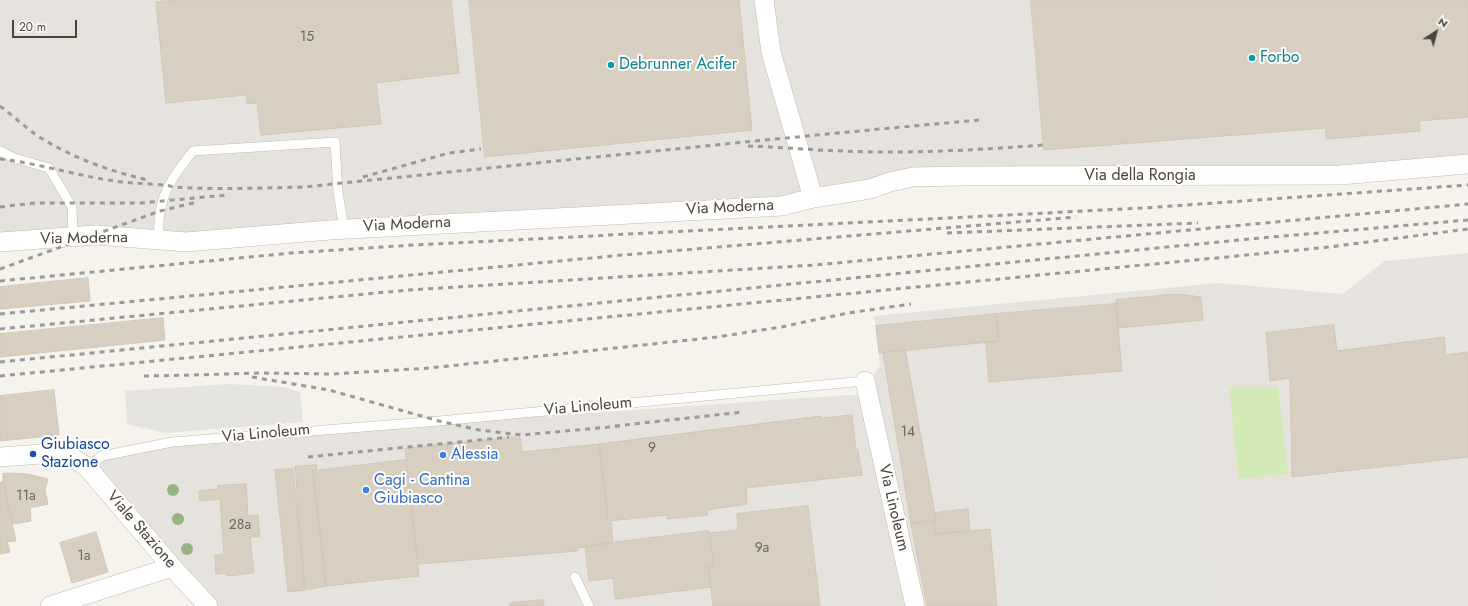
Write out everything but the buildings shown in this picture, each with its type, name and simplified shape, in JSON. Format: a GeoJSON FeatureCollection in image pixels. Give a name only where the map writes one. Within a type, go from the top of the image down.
{"type":"FeatureCollection","features":[{"type":"Feature","properties":{"kind":"street"},"geometry":{"type":"LineString","coordinates":[[764,0],[771,52],[813,198]]}},
{"type":"Feature","properties":{"kind":"street","name":"Via della Rongia"},"geometry":{"type":"LineString","coordinates":[[813,198],[870,189],[890,182],[914,177],[1340,175],[1468,164]]}},
{"type":"Feature","properties":{"kind":"street","name":"Via Moderna"},"geometry":{"type":"LineString","coordinates":[[0,242],[96,236],[186,242],[344,229],[782,206],[813,198]]}},
{"type":"Feature","properties":{"kind":"street","name":"Via Linoleum"},"geometry":{"type":"LineString","coordinates":[[865,381],[913,606]]}},
{"type":"Feature","properties":{"kind":"street","name":"Viale Stazione"},"geometry":{"type":"LineString","coordinates":[[0,457],[56,453],[71,457],[87,467],[172,567],[208,606]]}},
{"type":"Feature","properties":{"kind":"street"},"geometry":{"type":"LineString","coordinates":[[50,606],[172,567]]}},
{"type":"Feature","properties":{"kind":"lane"},"geometry":{"type":"LineString","coordinates":[[159,239],[158,218],[162,201],[172,177],[193,151],[335,142],[338,192],[344,229]]}},
{"type":"Feature","properties":{"kind":"lane"},"geometry":{"type":"LineString","coordinates":[[0,151],[14,158],[49,168],[72,206],[73,237]]}},
{"type":"Feature","properties":{"kind":"lane","name":"Via Linoleum"},"geometry":{"type":"LineString","coordinates":[[87,467],[102,456],[172,442],[439,421],[865,381]]}},
{"type":"Feature","properties":{"kind":"lane"},"geometry":{"type":"LineString","coordinates":[[575,577],[588,606]]}},
{"type":"Feature","properties":{"kind":"shaded area"},"geometry":{"type":"Polygon","coordinates":[[[0,0],[1468,0],[1468,164],[961,176],[782,206],[0,242],[0,0]]]}},
{"type":"Feature","properties":{"kind":"shaded area"},"geometry":{"type":"Polygon","coordinates":[[[1468,253],[1468,606],[208,606],[87,467],[102,456],[172,442],[863,394],[880,365],[874,316],[1218,283],[1342,294],[1385,261],[1468,253]]]}},
{"type":"Feature","properties":{"kind":"shaded area"},"geometry":{"type":"Polygon","coordinates":[[[229,384],[283,387],[300,392],[303,422],[165,433],[127,424],[125,391],[229,384]]]}},
{"type":"Feature","properties":{"kind":"shaded area"},"geometry":{"type":"Polygon","coordinates":[[[1204,388],[1215,606],[1011,606],[992,527],[950,489],[947,400],[1204,388]]]}},
{"type":"Feature","properties":{"kind":"shaded area"},"geometry":{"type":"Polygon","coordinates":[[[1468,488],[1468,496],[1259,519],[1259,511],[1468,488]]]}},
{"type":"Feature","properties":{"kind":"green space"},"geometry":{"type":"Polygon","coordinates":[[[1229,387],[1278,387],[1288,474],[1239,479],[1229,387]]]}},
{"type":"Feature","properties":{"kind":"railway"},"geometry":{"type":"LineString","coordinates":[[0,106],[36,135],[76,157],[104,168],[148,180]]}},
{"type":"Feature","properties":{"kind":"railway"},"geometry":{"type":"LineString","coordinates":[[0,159],[34,164],[100,179],[166,185],[173,187],[222,189],[304,187],[979,120]]}},
{"type":"Feature","properties":{"kind":"railway"},"geometry":{"type":"LineString","coordinates":[[748,146],[830,151],[918,152],[1043,145]]}},
{"type":"Feature","properties":{"kind":"railway"},"geometry":{"type":"LineString","coordinates":[[363,177],[449,153],[481,149]]}},
{"type":"Feature","properties":{"kind":"railway"},"geometry":{"type":"LineString","coordinates":[[0,281],[291,253],[413,245],[1144,208],[1468,185]]}},
{"type":"Feature","properties":{"kind":"railway"},"geometry":{"type":"LineString","coordinates":[[0,207],[35,203],[141,203],[227,195]]}},
{"type":"Feature","properties":{"kind":"railway"},"geometry":{"type":"LineString","coordinates":[[0,269],[160,211],[197,202]]}},
{"type":"Feature","properties":{"kind":"railway"},"geometry":{"type":"LineString","coordinates":[[0,329],[408,290],[815,265],[1468,204]]}},
{"type":"Feature","properties":{"kind":"railway"},"geometry":{"type":"LineString","coordinates":[[0,314],[623,255],[1076,217]]}},
{"type":"Feature","properties":{"kind":"railway"},"geometry":{"type":"LineString","coordinates":[[0,362],[1249,239],[1468,220]]}},
{"type":"Feature","properties":{"kind":"railway"},"geometry":{"type":"LineString","coordinates":[[947,233],[1198,223]]}},
{"type":"Feature","properties":{"kind":"railway"},"geometry":{"type":"LineString","coordinates":[[0,376],[1329,247],[1468,229]]}},
{"type":"Feature","properties":{"kind":"railway"},"geometry":{"type":"LineString","coordinates":[[194,375],[258,373],[332,374],[430,368],[717,337],[781,327],[848,313],[911,304]]}},
{"type":"Feature","properties":{"kind":"railway"},"geometry":{"type":"LineString","coordinates":[[144,376],[198,375]]}},
{"type":"Feature","properties":{"kind":"railway"},"geometry":{"type":"LineString","coordinates":[[252,377],[329,390],[439,421],[479,430],[522,435],[620,426]]}},
{"type":"Feature","properties":{"kind":"railway"},"geometry":{"type":"LineString","coordinates":[[615,426],[743,412]]}},
{"type":"Feature","properties":{"kind":"railway"},"geometry":{"type":"LineString","coordinates":[[308,457],[509,437]]}},
{"type":"Feature","properties":{"kind":"place","name":"Forbo"},"geometry":{"type":"Point","coordinates":[1252,58]}},
{"type":"Feature","properties":{"kind":"place","name":"Debrunner Acifer"},"geometry":{"type":"Point","coordinates":[611,65]}},
{"type":"Feature","properties":{"kind":"place","name":"Giubiasco Stazione"},"geometry":{"type":"Point","coordinates":[33,454]}},
{"type":"Feature","properties":{"kind":"place","name":"Alessia"},"geometry":{"type":"Point","coordinates":[443,455]}},
{"type":"Feature","properties":{"kind":"place","name":"Cagi - Cantina Giubiasco"},"geometry":{"type":"Point","coordinates":[366,490]}}]}
